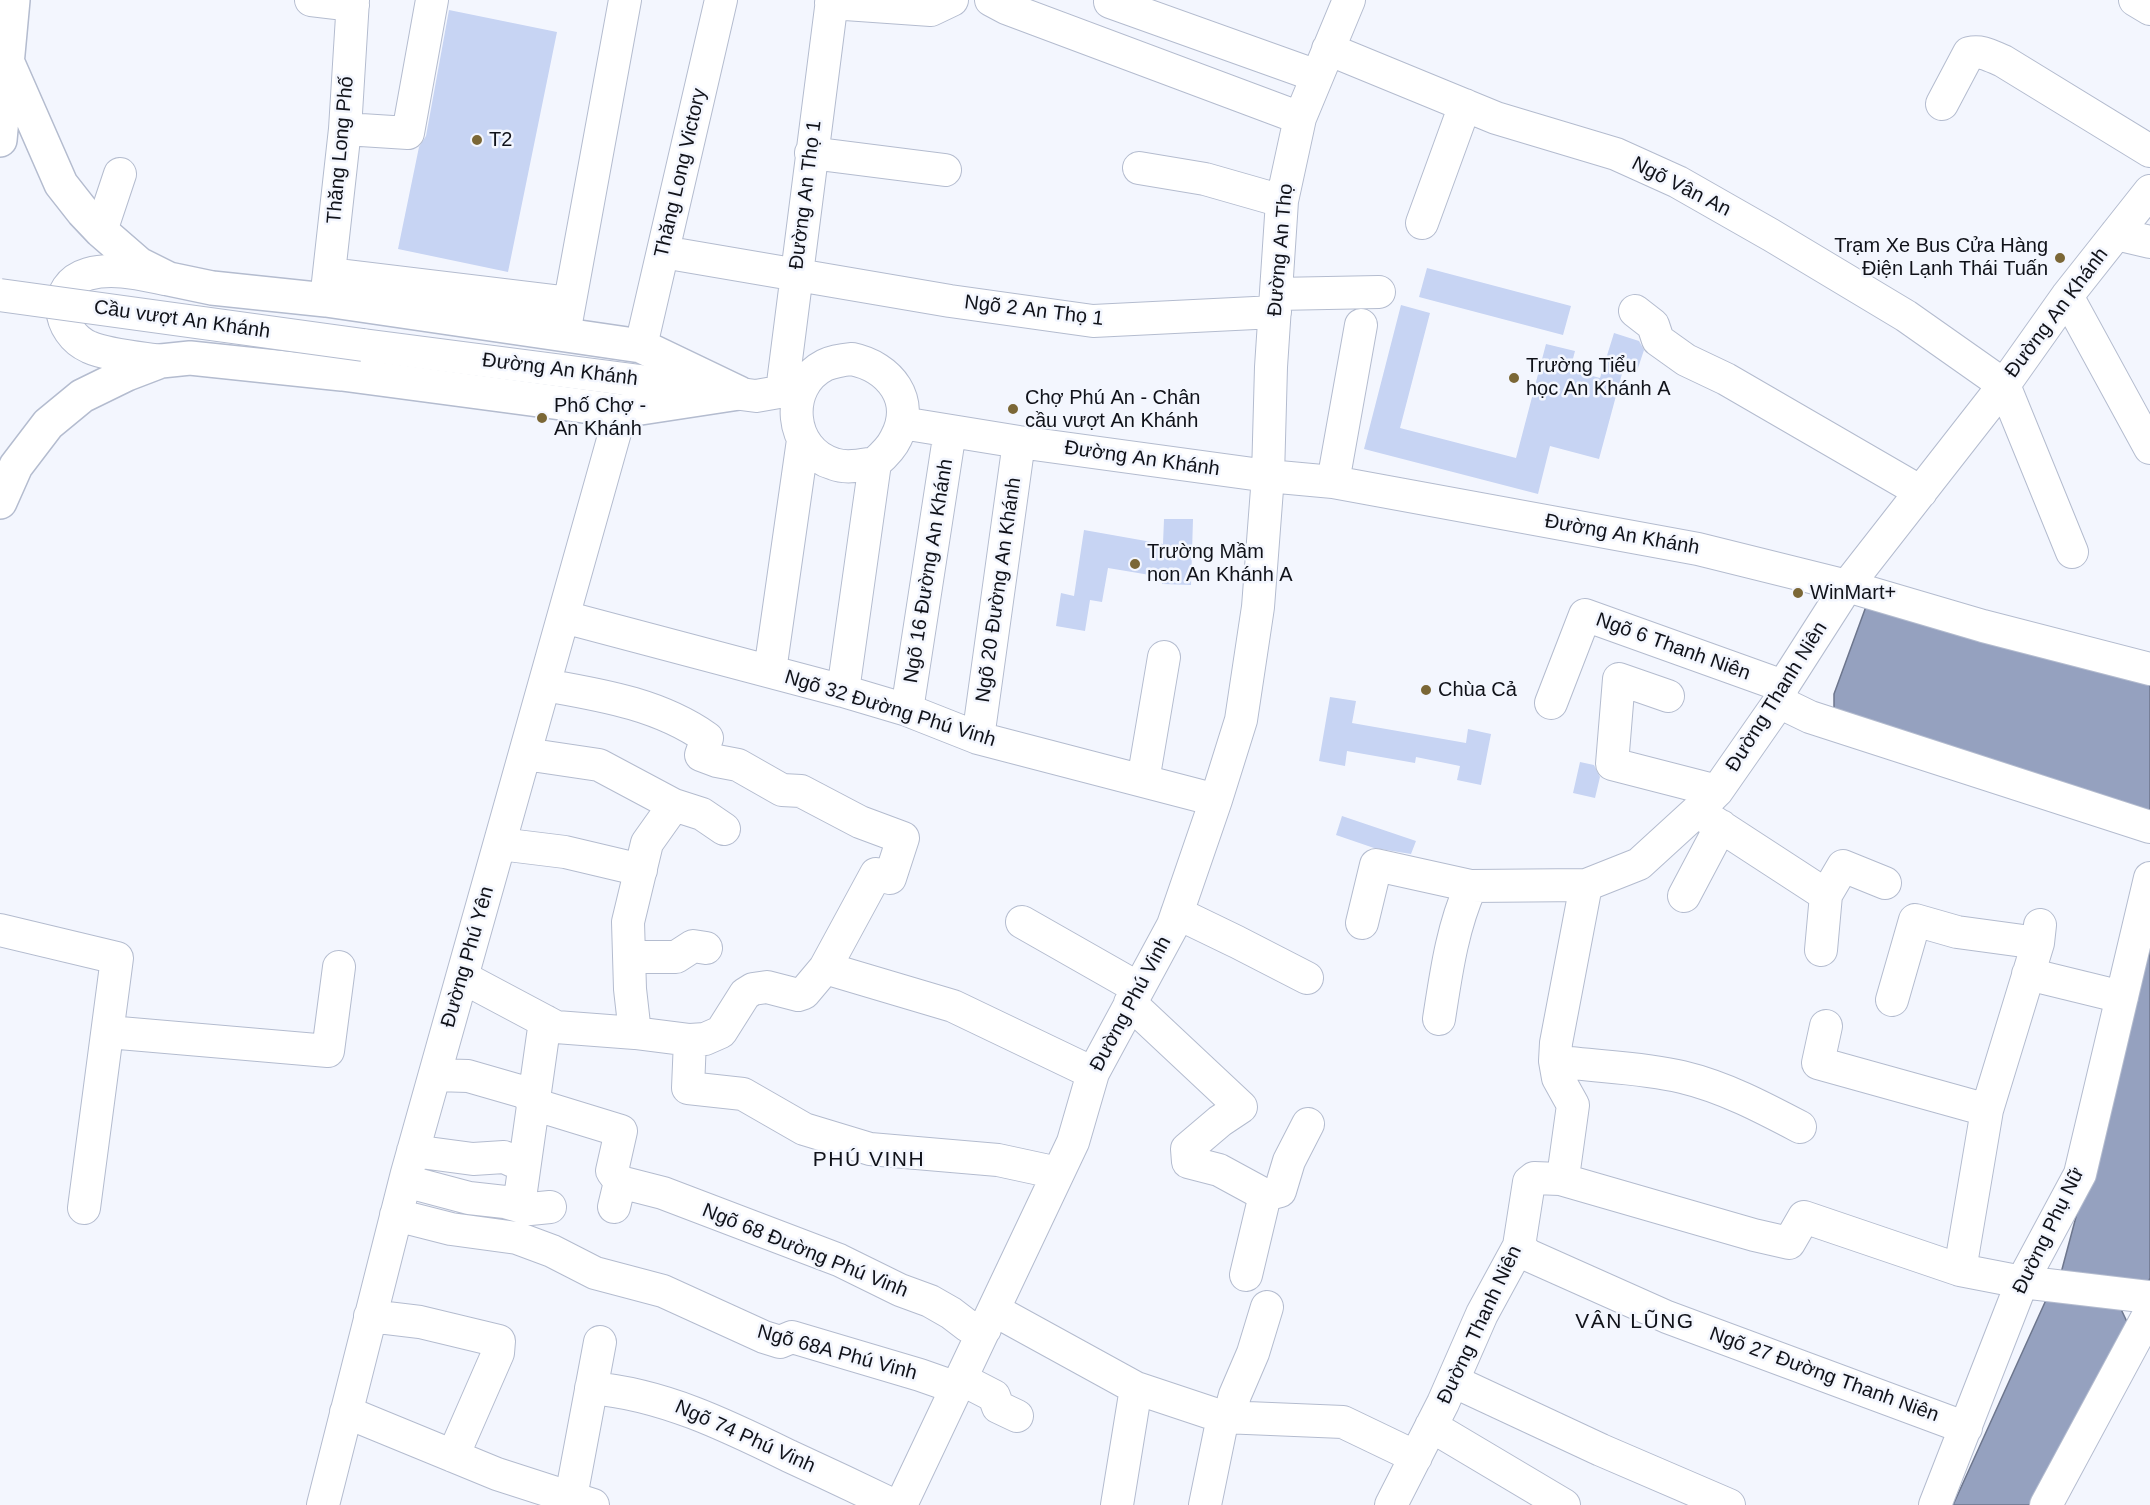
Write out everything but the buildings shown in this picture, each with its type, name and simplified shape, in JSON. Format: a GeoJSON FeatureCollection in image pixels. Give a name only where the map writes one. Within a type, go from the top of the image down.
{"type":"FeatureCollection","features":[{"type":"Feature","properties":{"kind":"main road"},"geometry":{"type":"LineString","coordinates":[[0,140],[13,0]]}},
{"type":"Feature","properties":{"kind":"main road"},"geometry":{"type":"LineString","coordinates":[[7,61],[61,184],[100,231],[139,264],[169,279],[212,288],[328,287],[566,318],[770,392]]}},
{"type":"Feature","properties":{"kind":"main road"},"geometry":{"type":"LineString","coordinates":[[0,502],[16,466],[48,424],[82,396],[127,374],[161,362],[190,358],[202,359],[342,374],[621,411],[770,392]]}},
{"type":"Feature","properties":{"kind":"street"},"geometry":{"type":"LineString","coordinates":[[311,0],[353,3]]}},
{"type":"Feature","properties":{"kind":"street"},"geometry":{"type":"LineString","coordinates":[[345,129],[408,133],[432,0]]}},
{"type":"Feature","properties":{"kind":"street"},"geometry":{"type":"LineString","coordinates":[[566,318],[625,0]]}},
{"type":"Feature","properties":{"kind":"street","name":"Thăng Long Victory"},"geometry":{"type":"LineString","coordinates":[[641,346],[721,0]]}},
{"type":"Feature","properties":{"kind":"street"},"geometry":{"type":"LineString","coordinates":[[832,2],[931,10],[952,0]]}},
{"type":"Feature","properties":{"kind":"street"},"geometry":{"type":"LineString","coordinates":[[991,0],[1006,8],[1300,118]]}},
{"type":"Feature","properties":{"kind":"street","name":"Đường An Thọ"},"geometry":{"type":"LineString","coordinates":[[1268,476],[1275,303],[1282,201],[1300,118],[1349,0]]}},
{"type":"Feature","properties":{"kind":"street"},"geometry":{"type":"LineString","coordinates":[[2135,0],[2150,9]]}},
{"type":"Feature","properties":{"kind":"street","name":"Đường An Thọ 1"},"geometry":{"type":"LineString","coordinates":[[770,671],[800,430],[797,402],[770,392],[796,276],[832,2]]}},
{"type":"Feature","properties":{"kind":"street","name":"Ngõ Vân An"},"geometry":{"type":"LineString","coordinates":[[1110,2],[1465,105],[1496,118],[1616,153],[1678,182],[1771,235],[1906,316],[2004,385]]}},
{"type":"Feature","properties":{"kind":"street","name":"Thăng Long Phố"},"geometry":{"type":"LineString","coordinates":[[328,287],[345,129],[353,3]]}},
{"type":"Feature","properties":{"kind":"street"},"geometry":{"type":"LineString","coordinates":[[1942,104],[1969,53],[1976,51],[1985,53],[2150,151]]}},
{"type":"Feature","properties":{"kind":"street"},"geometry":{"type":"LineString","coordinates":[[1422,223],[1465,105]]}},
{"type":"Feature","properties":{"kind":"street"},"geometry":{"type":"LineString","coordinates":[[811,153],[945,170]]}},
{"type":"Feature","properties":{"kind":"street"},"geometry":{"type":"LineString","coordinates":[[1139,168],[1204,179],[1282,201]]}},
{"type":"Feature","properties":{"kind":"street"},"geometry":{"type":"LineString","coordinates":[[100,231],[120,174]]}},
{"type":"Feature","properties":{"kind":"street"},"geometry":{"type":"LineString","coordinates":[[2137,214],[2150,242]]}},
{"type":"Feature","properties":{"kind":"street","name":"Đường An Khánh"},"geometry":{"type":"LineString","coordinates":[[902,423],[1019,442],[1268,476],[1333,482],[1698,549],[1847,586],[2004,385],[2067,296],[2137,214]]}},
{"type":"Feature","properties":{"kind":"street","name":"Ngõ 2 An Thọ 1"},"geometry":{"type":"LineString","coordinates":[[663,252],[796,276],[1008,310],[1093,321],[1380,292]]}},
{"type":"Feature","properties":{"kind":"street"},"geometry":{"type":"LineString","coordinates":[[161,362],[89,347],[69,332],[62,305],[68,287],[85,274],[107,270],[169,279]]}},
{"type":"Feature","properties":{"kind":"street","name":"Cầu vượt An Khánh"},"geometry":{"type":"LineString","coordinates":[[0,295],[363,345]]}},
{"type":"Feature","properties":{"kind":"street"},"geometry":{"type":"LineString","coordinates":[[2067,296],[2150,448]]}},
{"type":"Feature","properties":{"kind":"street"},"geometry":{"type":"LineString","coordinates":[[1635,311],[1653,325],[1658,340],[1686,360],[1726,380],[1921,492]]}},
{"type":"Feature","properties":{"kind":"street"},"geometry":{"type":"LineString","coordinates":[[1333,482],[1361,325]]}},
{"type":"Feature","properties":{"kind":"street","name":"Đường An Khánh"},"geometry":{"type":"LineString","coordinates":[[363,345],[770,392],[800,430],[811,450],[821,459],[845,467],[875,463]]}},
{"type":"Feature","properties":{"kind":"street"},"geometry":{"type":"LineString","coordinates":[[770,392],[837,361],[852,359],[867,362],[881,369],[895,386],[903,408],[902,423],[896,440],[875,463],[843,691]]}},
{"type":"Feature","properties":{"kind":"street"},"geometry":{"type":"LineString","coordinates":[[2004,385],[2072,552]]}},
{"type":"Feature","properties":{"kind":"street","name":"Đường Phú Yên"},"geometry":{"type":"LineString","coordinates":[[322,1505],[413,1150],[621,411]]}},
{"type":"Feature","properties":{"kind":"street","name":"Ngõ 16 Đường An Khánh"},"geometry":{"type":"LineString","coordinates":[[907,710],[950,431]]}},
{"type":"Feature","properties":{"kind":"street","name":"Ngõ 20 Đường An Khánh"},"geometry":{"type":"LineString","coordinates":[[978,738],[1019,442]]}},
{"type":"Feature","properties":{"kind":"street","name":"Đường Phú Vinh"},"geometry":{"type":"LineString","coordinates":[[901,1505],[1073,1142],[1092,1072],[1177,914],[1241,720],[1258,607],[1268,476]]}},
{"type":"Feature","properties":{"kind":"street"},"geometry":{"type":"LineString","coordinates":[[1847,586],[1983,626],[2150,669]]}},
{"type":"Feature","properties":{"kind":"street","name":"Đường Thanh Niên"},"geometry":{"type":"LineString","coordinates":[[1362,923],[1376,865],[1471,886],[1586,885],[1638,864],[1712,809],[1847,586]]}},
{"type":"Feature","properties":{"kind":"street","name":"Ngõ 6 Thanh Niên"},"geometry":{"type":"LineString","coordinates":[[1551,703],[1585,615],[1781,694]]}},
{"type":"Feature","properties":{"kind":"street","name":"Ngõ 32 Đường Phú Vinh"},"geometry":{"type":"LineString","coordinates":[[564,617],[843,691],[907,710],[978,738],[1216,800]]}},
{"type":"Feature","properties":{"kind":"street"},"geometry":{"type":"LineString","coordinates":[[1143,781],[1164,657]]}},
{"type":"Feature","properties":{"kind":"street"},"geometry":{"type":"LineString","coordinates":[[1668,696],[1619,679],[1612,764],[1712,809],[1826,895]]}},
{"type":"Feature","properties":{"kind":"street"},"geometry":{"type":"LineString","coordinates":[[462,977],[556,1027],[635,1032],[690,1040],[705,1039],[722,1032],[745,994],[753,989],[767,987],[798,995],[804,993],[825,968],[876,874],[890,878],[903,838],[852,818],[801,791],[782,790],[738,765],[701,755],[707,738],[673,717],[612,698],[545,685]]}},
{"type":"Feature","properties":{"kind":"street"},"geometry":{"type":"LineString","coordinates":[[1781,694],[1810,717],[2150,827]]}},
{"type":"Feature","properties":{"kind":"street"},"geometry":{"type":"LineString","coordinates":[[525,754],[599,765],[675,805],[702,814],[724,829]]}},
{"type":"Feature","properties":{"kind":"street"},"geometry":{"type":"LineString","coordinates":[[635,1032],[630,989],[628,922],[647,843],[675,805]]}},
{"type":"Feature","properties":{"kind":"street"},"geometry":{"type":"LineString","coordinates":[[1684,896],[1712,809]]}},
{"type":"Feature","properties":{"kind":"street"},"geometry":{"type":"LineString","coordinates":[[500,844],[565,852],[640,870]]}},
{"type":"Feature","properties":{"kind":"street"},"geometry":{"type":"LineString","coordinates":[[1821,950],[1826,895],[1843,866],[1885,883]]}},
{"type":"Feature","properties":{"kind":"street","name":"Đường Phụ Nữ"},"geometry":{"type":"LineString","coordinates":[[1935,1505],[2022,1282],[2080,1174],[2150,878]]}},
{"type":"Feature","properties":{"kind":"street"},"geometry":{"type":"LineString","coordinates":[[1586,885],[1556,1043],[1555,1061],[1558,1078],[1573,1105],[1567,1159],[1560,1179],[1789,1243],[1804,1217],[1960,1270],[2143,1301],[2046,1505]]}},
{"type":"Feature","properties":{"kind":"street"},"geometry":{"type":"LineString","coordinates":[[1439,1019],[1458,919],[1471,886]]}},
{"type":"Feature","properties":{"kind":"street"},"geometry":{"type":"LineString","coordinates":[[1177,914],[1306,978]]}},
{"type":"Feature","properties":{"kind":"street"},"geometry":{"type":"LineString","coordinates":[[1892,1000],[1916,920],[1957,932],[2039,934],[1987,1110],[1960,1270]]}},
{"type":"Feature","properties":{"kind":"street"},"geometry":{"type":"LineString","coordinates":[[1022,922],[1134,996],[1241,1107],[1220,1121],[1187,1149],[1188,1162],[1219,1170],[1265,1195],[1280,1191],[1289,1161],[1308,1124]]}},
{"type":"Feature","properties":{"kind":"street"},"geometry":{"type":"LineString","coordinates":[[0,930],[117,958],[84,1208]]}},
{"type":"Feature","properties":{"kind":"street"},"geometry":{"type":"LineString","coordinates":[[629,957],[676,957],[693,946],[706,948]]}},
{"type":"Feature","properties":{"kind":"street"},"geometry":{"type":"LineString","coordinates":[[108,1032],[328,1051],[339,967]]}},
{"type":"Feature","properties":{"kind":"street"},"geometry":{"type":"LineString","coordinates":[[825,968],[953,1006],[1092,1072]]}},
{"type":"Feature","properties":{"kind":"street"},"geometry":{"type":"LineString","coordinates":[[2028,974],[2122,997]]}},
{"type":"Feature","properties":{"kind":"street"},"geometry":{"type":"LineString","coordinates":[[413,1150],[473,1159],[504,1157],[522,1179],[544,1021]]}},
{"type":"Feature","properties":{"kind":"street"},"geometry":{"type":"LineString","coordinates":[[1826,1026],[1818,1063],[1987,1110]]}},
{"type":"Feature","properties":{"kind":"street"},"geometry":{"type":"LineString","coordinates":[[690,1040],[688,1088],[743,1094],[804,1129],[870,1149],[998,1160],[1058,1173]]}},
{"type":"Feature","properties":{"kind":"street"},"geometry":{"type":"LineString","coordinates":[[1555,1061],[1650,1071],[1683,1077],[1751,1102],[1800,1127]]}},
{"type":"Feature","properties":{"kind":"street"},"geometry":{"type":"LineString","coordinates":[[435,1075],[468,1076],[502,1085],[527,1093],[533,1104]]}},
{"type":"Feature","properties":{"kind":"street","name":"Ngõ 68 Đường Phú Vinh"},"geometry":{"type":"LineString","coordinates":[[533,1104],[621,1131],[612,1171],[617,1194],[663,1193],[839,1260],[900,1290],[930,1301],[968,1326],[989,1320],[1136,1388],[1226,1417],[1344,1422],[1416,1457]]}},
{"type":"Feature","properties":{"kind":"street","name":"Đường Thanh Niên"},"geometry":{"type":"LineString","coordinates":[[1391,1505],[1453,1381],[1482,1314],[1519,1246],[1529,1182],[1534,1178],[1560,1179]]}},
{"type":"Feature","properties":{"kind":"street"},"geometry":{"type":"LineString","coordinates":[[405,1181],[469,1198],[530,1209],[550,1207]]}},
{"type":"Feature","properties":{"kind":"street"},"geometry":{"type":"LineString","coordinates":[[1246,1275],[1265,1195]]}},
{"type":"Feature","properties":{"kind":"street","name":"Ngõ 68A Phú Vinh"},"geometry":{"type":"LineString","coordinates":[[396,1215],[451,1229],[517,1238],[552,1251],[595,1273],[663,1291],[764,1337],[780,1342],[792,1337],[994,1396],[998,1407],[1017,1416]]}},
{"type":"Feature","properties":{"kind":"street","name":"Ngõ 27 Đường Thanh Niên"},"geometry":{"type":"LineString","coordinates":[[1519,1246],[1528,1255],[1667,1317],[1966,1428]]}},
{"type":"Feature","properties":{"kind":"street"},"geometry":{"type":"LineString","coordinates":[[1205,1505],[1226,1417],[1253,1353],[1267,1307]]}},
{"type":"Feature","properties":{"kind":"street"},"geometry":{"type":"LineString","coordinates":[[370,1316],[420,1322],[499,1341],[498,1353],[453,1456]]}},
{"type":"Feature","properties":{"kind":"street"},"geometry":{"type":"LineString","coordinates":[[346,1412],[497,1474],[582,1501],[591,1388],[600,1342]]}},
{"type":"Feature","properties":{"kind":"street"},"geometry":{"type":"LineString","coordinates":[[1453,1381],[1601,1450],[1729,1505]]}},
{"type":"Feature","properties":{"kind":"street","name":"Ngõ 74 Phú Vinh"},"geometry":{"type":"LineString","coordinates":[[591,1388],[618,1390],[661,1400],[719,1422],[893,1505]]}},
{"type":"Feature","properties":{"kind":"street"},"geometry":{"type":"LineString","coordinates":[[1117,1505],[1136,1388]]}},
{"type":"Feature","properties":{"kind":"street"},"geometry":{"type":"LineString","coordinates":[[1431,1426],[1564,1505]]}},
{"type":"Feature","properties":{"kind":"water"},"geometry":{"type":"Polygon","coordinates":[[[1868,601],[2150,679],[2150,821],[1834,718],[1834,694],[1868,601]]]}},
{"type":"Feature","properties":{"kind":"water"},"geometry":{"type":"Polygon","coordinates":[[[2150,940],[2150,1278],[2147,1284],[2061,1273],[2150,940]]]}},
{"type":"Feature","properties":{"kind":"water"},"geometry":{"type":"Polygon","coordinates":[[[2046,1300],[2120,1307],[2128,1324],[2043,1505],[1953,1505],[2046,1300]]]}},
{"type":"Feature","properties":{"kind":"place","name":"T2"},"geometry":{"type":"Point","coordinates":[477,140]}},
{"type":"Feature","properties":{"kind":"place","name":"Trạm Xe Bus Cửa Hàng Điện Lạnh Thái Tuấn"},"geometry":{"type":"Point","coordinates":[2060,258]}},
{"type":"Feature","properties":{"kind":"place","name":"Trường Tiểu học An Khánh A"},"geometry":{"type":"Point","coordinates":[1514,378]}},
{"type":"Feature","properties":{"kind":"place","name":"Chợ Phú An - Chân cầu vượt An Khánh"},"geometry":{"type":"Point","coordinates":[1013,409]}},
{"type":"Feature","properties":{"kind":"place","name":"Phố Chợ - An Khánh"},"geometry":{"type":"Point","coordinates":[542,418]}},
{"type":"Feature","properties":{"kind":"place","name":"Trường Mầm non An Khánh A"},"geometry":{"type":"Point","coordinates":[1135,564]}},
{"type":"Feature","properties":{"kind":"place","name":"WinMart+"},"geometry":{"type":"Point","coordinates":[1798,593]}},
{"type":"Feature","properties":{"kind":"place","name":"Chùa Cả"},"geometry":{"type":"Point","coordinates":[1426,690]}},
{"type":"Feature","properties":{"kind":"district","name":"PHÚ VINH"},"geometry":{"type":"Point","coordinates":[869,1160]}},
{"type":"Feature","properties":{"kind":"district","name":"VÂN LŨNG"},"geometry":{"type":"Point","coordinates":[1635,1322]}}]}
